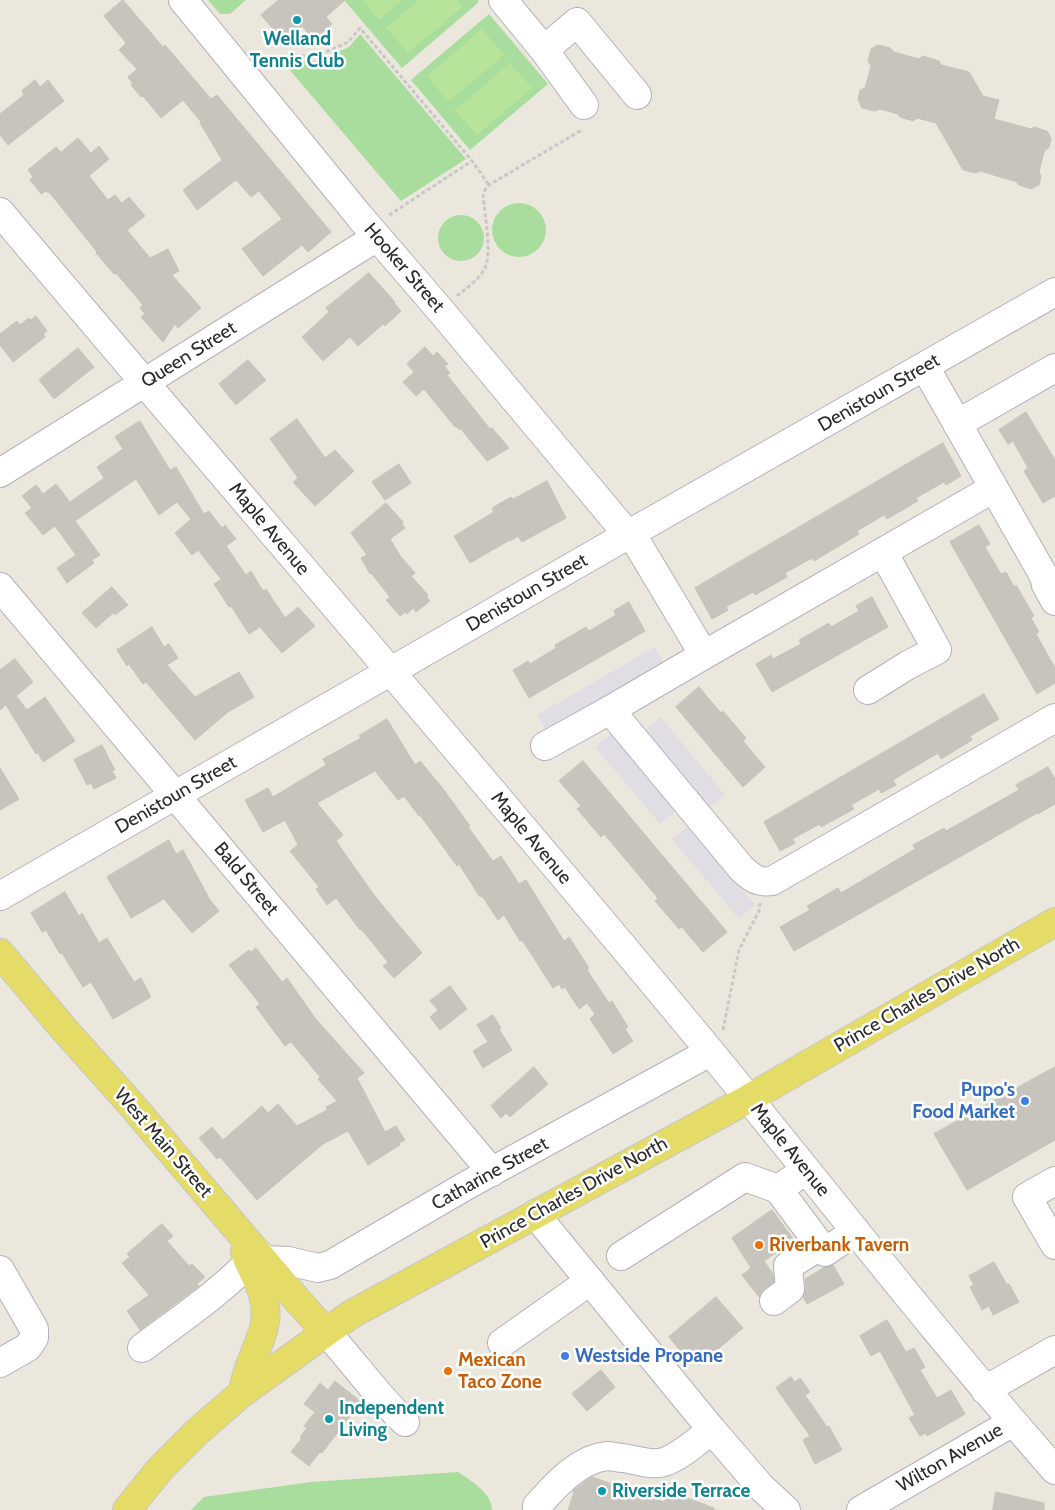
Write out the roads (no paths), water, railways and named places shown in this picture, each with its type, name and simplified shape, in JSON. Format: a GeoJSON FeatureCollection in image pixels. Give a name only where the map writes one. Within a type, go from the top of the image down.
{"type":"FeatureCollection","features":[{"type":"Feature","properties":{"kind":"main road","name":"Prince Charles Drive North"},"geometry":{"type":"LineString","coordinates":[[128,1510],[160,1469],[197,1432],[242,1393],[350,1315],[748,1099],[1055,922]]}},
{"type":"Feature","properties":{"kind":"main road","name":"West Main Street"},"geometry":{"type":"LineString","coordinates":[[0,953],[62,1028],[130,1103],[240,1233],[257,1258],[326,1332]]}},
{"type":"Feature","properties":{"kind":"main road"},"geometry":{"type":"LineString","coordinates":[[242,1393],[266,1320],[257,1258]]}},
{"type":"Feature","properties":{"kind":"street","name":"Hooker Street"},"geometry":{"type":"LineString","coordinates":[[183,0],[372,231],[630,534],[704,655]]}},
{"type":"Feature","properties":{"kind":"street"},"geometry":{"type":"LineString","coordinates":[[503,0],[544,50],[584,105]]}},
{"type":"Feature","properties":{"kind":"street"},"geometry":{"type":"LineString","coordinates":[[544,50],[577,22],[637,95]]}},
{"type":"Feature","properties":{"kind":"street","name":"Maple Avenue"},"geometry":{"type":"LineString","coordinates":[[0,212],[391,672],[708,1050],[985,1390],[1055,1470]]}},
{"type":"Feature","properties":{"kind":"street","name":"Queen Street"},"geometry":{"type":"LineString","coordinates":[[0,473],[144,383],[372,231]]}},
{"type":"Feature","properties":{"kind":"street","name":"Denistoun Street"},"geometry":{"type":"LineString","coordinates":[[0,896],[1055,292]]}},
{"type":"Feature","properties":{"kind":"street"},"geometry":{"type":"LineString","coordinates":[[925,367],[994,488],[1049,573],[1046,586],[1055,601]]}},
{"type":"Feature","properties":{"kind":"street"},"geometry":{"type":"LineString","coordinates":[[957,424],[1055,368]]}},
{"type":"Feature","properties":{"kind":"street"},"geometry":{"type":"LineString","coordinates":[[545,746],[994,488]]}},
{"type":"Feature","properties":{"kind":"street"},"geometry":{"type":"LineString","coordinates":[[868,690],[908,665],[937,650],[883,552]]}},
{"type":"Feature","properties":{"kind":"street","name":"Bald Street"},"geometry":{"type":"LineString","coordinates":[[0,587],[492,1172]]}},
{"type":"Feature","properties":{"kind":"street"},"geometry":{"type":"LineString","coordinates":[[610,710],[742,869],[756,880],[764,882],[772,881],[1055,718]]}},
{"type":"Feature","properties":{"kind":"street","name":"Catharine Street"},"geometry":{"type":"LineString","coordinates":[[257,1258],[288,1261],[312,1267],[324,1267],[708,1050]]}},
{"type":"Feature","properties":{"kind":"street"},"geometry":{"type":"LineString","coordinates":[[778,1189],[806,1170]]}},
{"type":"Feature","properties":{"kind":"street"},"geometry":{"type":"LineString","coordinates":[[621,1256],[746,1177],[778,1189],[825,1252],[856,1231]]}},
{"type":"Feature","properties":{"kind":"street"},"geometry":{"type":"LineString","coordinates":[[1055,1181],[1027,1197],[1055,1245]]}},
{"type":"Feature","properties":{"kind":"street"},"geometry":{"type":"LineString","coordinates":[[535,1214],[761,1488],[786,1510]]}},
{"type":"Feature","properties":{"kind":"street"},"geometry":{"type":"LineString","coordinates":[[774,1301],[790,1289],[788,1266],[820,1246]]}},
{"type":"Feature","properties":{"kind":"street"},"geometry":{"type":"LineString","coordinates":[[142,1348],[257,1258]]}},
{"type":"Feature","properties":{"kind":"street"},"geometry":{"type":"LineString","coordinates":[[0,1270],[34,1329],[34,1338],[28,1347],[0,1363]]}},
{"type":"Feature","properties":{"kind":"street"},"geometry":{"type":"LineString","coordinates":[[502,1343],[590,1281]]}},
{"type":"Feature","properties":{"kind":"street"},"geometry":{"type":"LineString","coordinates":[[326,1332],[388,1406],[405,1422]]}},
{"type":"Feature","properties":{"kind":"street"},"geometry":{"type":"LineString","coordinates":[[985,1390],[1055,1350]]}},
{"type":"Feature","properties":{"kind":"street","name":"Wilton Avenue"},"geometry":{"type":"LineString","coordinates":[[861,1510],[1012,1422]]}},
{"type":"Feature","properties":{"kind":"street"},"geometry":{"type":"LineString","coordinates":[[537,1510],[537,1506],[558,1482],[586,1462],[608,1456],[643,1463],[664,1462],[683,1452],[712,1430]]}},
{"type":"Feature","properties":{"kind":"place","name":"Welland Tennis Club"},"geometry":{"type":"Point","coordinates":[297,20]}},
{"type":"Feature","properties":{"kind":"place","name":"Pupo's Food Market"},"geometry":{"type":"Point","coordinates":[1025,1101]}},
{"type":"Feature","properties":{"kind":"place","name":"Riverbank Tavern"},"geometry":{"type":"Point","coordinates":[759,1245]}},
{"type":"Feature","properties":{"kind":"place","name":"Westside Propane"},"geometry":{"type":"Point","coordinates":[565,1356]}},
{"type":"Feature","properties":{"kind":"place","name":"Mexican Taco Zone"},"geometry":{"type":"Point","coordinates":[448,1371]}},
{"type":"Feature","properties":{"kind":"place","name":"Independent Living"},"geometry":{"type":"Point","coordinates":[329,1419]}},
{"type":"Feature","properties":{"kind":"place","name":"Riverside Terrace"},"geometry":{"type":"Point","coordinates":[602,1491]}}]}
